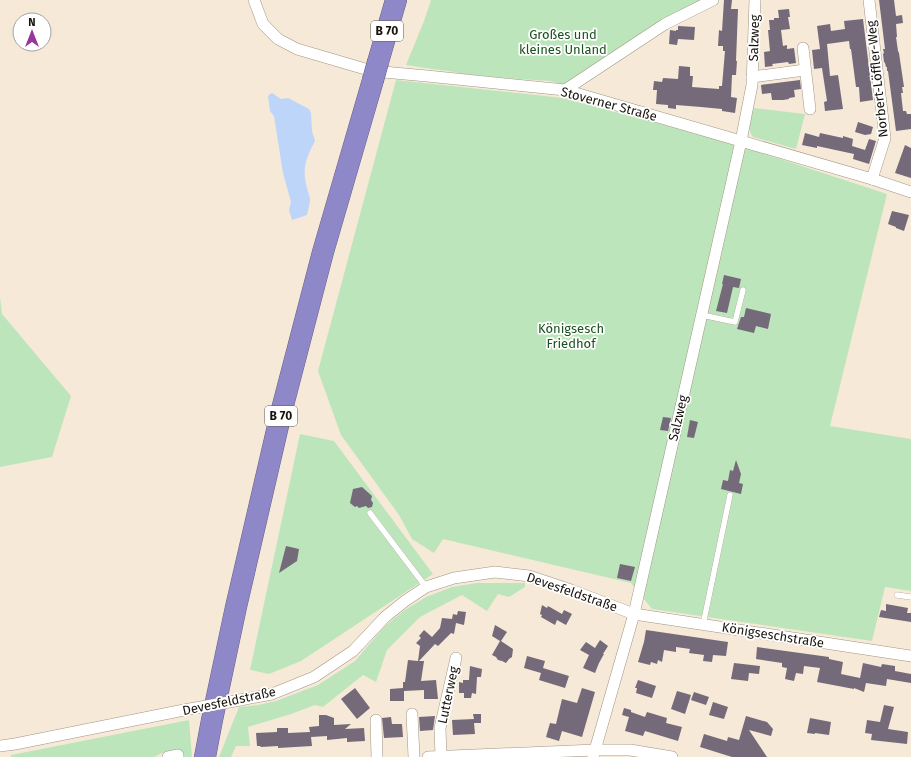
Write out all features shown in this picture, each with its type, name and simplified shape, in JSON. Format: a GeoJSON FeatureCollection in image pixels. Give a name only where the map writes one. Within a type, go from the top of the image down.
{"type":"FeatureCollection","features":[{"type":"Feature","properties":{"kind":"highway","name":"B 70"},"geometry":{"type":"LineString","coordinates":[[205,757],[236,607],[282,413],[323,252],[396,0]]}},
{"type":"Feature","properties":{"kind":"street","name":"Stoverner Straße"},"geometry":{"type":"LineString","coordinates":[[254,0],[263,24],[278,39],[297,49],[372,71],[565,90],[911,192]]}},
{"type":"Feature","properties":{"kind":"street"},"geometry":{"type":"LineString","coordinates":[[565,90],[665,24],[713,0]]}},
{"type":"Feature","properties":{"kind":"street","name":"Salzweg"},"geometry":{"type":"LineString","coordinates":[[594,754],[634,614],[741,141],[752,85],[755,0]]}},
{"type":"Feature","properties":{"kind":"street","name":"Norbert-Löffler-Weg"},"geometry":{"type":"LineString","coordinates":[[869,0],[885,138],[872,180]]}},
{"type":"Feature","properties":{"kind":"street"},"geometry":{"type":"LineString","coordinates":[[803,48],[810,108]]}},
{"type":"Feature","properties":{"kind":"street","name":"Salzweg"},"geometry":{"type":"LineString","coordinates":[[752,77],[805,70]]}},
{"type":"Feature","properties":{"kind":"street","name":"Devesfeldstraße"},"geometry":{"type":"LineString","coordinates":[[0,746],[23,743],[184,710],[272,694],[314,677],[353,651],[385,617],[405,601],[426,587],[454,578],[494,572],[529,576],[572,590],[634,614]]}},
{"type":"Feature","properties":{"kind":"street","name":"Königseschstraße"},"geometry":{"type":"LineString","coordinates":[[634,614],[911,656]]}},
{"type":"Feature","properties":{"kind":"street","name":"Lutterweg"},"geometry":{"type":"LineString","coordinates":[[441,756],[440,728],[456,658]]}},
{"type":"Feature","properties":{"kind":"street"},"geometry":{"type":"LineString","coordinates":[[412,714],[414,757]]}},
{"type":"Feature","properties":{"kind":"street"},"geometry":{"type":"LineString","coordinates":[[376,720],[377,757]]}},
{"type":"Feature","properties":{"kind":"street"},"geometry":{"type":"LineString","coordinates":[[428,757],[594,754],[630,750],[672,757]]}},
{"type":"Feature","properties":{"kind":"street"},"geometry":{"type":"LineString","coordinates":[[168,757],[178,755],[178,757]]}},
{"type":"Feature","properties":{"kind":"lane"},"geometry":{"type":"LineString","coordinates":[[702,315],[735,322],[743,290]]}},
{"type":"Feature","properties":{"kind":"lane"},"geometry":{"type":"LineString","coordinates":[[703,625],[730,495]]}},
{"type":"Feature","properties":{"kind":"lane"},"geometry":{"type":"LineString","coordinates":[[370,513],[426,587]]}},
{"type":"Feature","properties":{"kind":"lane"},"geometry":{"type":"LineString","coordinates":[[897,595],[911,597]]}},
{"type":"Feature","properties":{"kind":"green space","name":"Großes und kleines Unland"},"geometry":{"type":"Polygon","coordinates":[[[431,0],[709,0],[571,87],[550,81],[464,74],[406,65],[431,0]]]}},
{"type":"Feature","properties":{"kind":"green space","name":"Königsesch Friedhof"},"geometry":{"type":"Polygon","coordinates":[[[396,80],[563,98],[735,144],[887,194],[830,426],[911,439],[911,591],[885,587],[872,641],[652,609],[631,583],[443,539],[434,553],[412,539],[399,515],[341,435],[318,371],[396,80]]]}},
{"type":"Feature","properties":{"kind":"green space"},"geometry":{"type":"Polygon","coordinates":[[[754,108],[805,114],[796,149],[753,137],[750,127],[754,108]]]}},
{"type":"Feature","properties":{"kind":"green space"},"geometry":{"type":"Polygon","coordinates":[[[0,297],[2,314],[71,396],[52,457],[0,467],[0,297]]]}},
{"type":"Feature","properties":{"kind":"green space"},"geometry":{"type":"Polygon","coordinates":[[[300,434],[334,441],[433,574],[301,661],[269,674],[250,670],[300,434]]]}},
{"type":"Feature","properties":{"kind":"green space"},"geometry":{"type":"Polygon","coordinates":[[[477,583],[525,583],[525,587],[509,597],[498,594],[487,611],[462,595],[420,617],[387,650],[376,682],[363,675],[323,707],[315,705],[248,727],[250,746],[236,746],[231,757],[219,757],[239,707],[276,701],[318,685],[355,661],[385,626],[405,610],[426,597],[452,587],[477,583]]]}},
{"type":"Feature","properties":{"kind":"green space"},"geometry":{"type":"Polygon","coordinates":[[[189,720],[192,757],[183,757],[181,751],[162,753],[154,757],[11,757],[11,755],[189,720]]]}},
{"type":"Feature","properties":{"kind":"water"},"geometry":{"type":"Polygon","coordinates":[[[272,93],[281,99],[288,98],[309,109],[311,113],[312,131],[315,141],[305,167],[305,178],[310,199],[309,205],[307,215],[292,220],[289,210],[291,202],[283,173],[274,116],[270,111],[268,96],[272,93]]]}},
{"type":"Feature","properties":{"kind":"building"},"geometry":{"type":"Polygon","coordinates":[[[724,0],[732,0],[731,9],[738,9],[736,75],[732,75],[731,97],[737,98],[735,113],[722,111],[722,109],[676,105],[676,109],[668,108],[668,105],[656,104],[657,90],[653,90],[654,81],[662,82],[663,78],[678,79],[679,66],[690,67],[690,76],[693,76],[692,87],[719,89],[719,86],[722,86],[725,51],[723,51],[723,46],[718,46],[719,30],[722,31],[724,0]]]}},
{"type":"Feature","properties":{"kind":"building"},"geometry":{"type":"Polygon","coordinates":[[[879,0],[894,0],[896,16],[902,15],[903,23],[896,24],[896,37],[904,87],[902,87],[903,93],[901,93],[903,111],[906,111],[907,114],[911,114],[911,129],[896,131],[888,71],[884,62],[883,49],[885,49],[879,0]]]}},
{"type":"Feature","properties":{"kind":"building"},"geometry":{"type":"Polygon","coordinates":[[[789,9],[790,17],[788,17],[790,29],[781,30],[783,46],[787,45],[787,49],[794,48],[796,63],[789,64],[788,62],[772,64],[773,66],[765,67],[764,52],[770,51],[768,30],[770,30],[769,20],[779,18],[778,10],[789,9]]]}},
{"type":"Feature","properties":{"kind":"building"},"geometry":{"type":"Polygon","coordinates":[[[863,19],[873,100],[860,102],[859,87],[856,87],[849,41],[827,44],[830,76],[838,75],[843,109],[825,111],[824,102],[827,101],[822,68],[814,69],[812,50],[820,49],[817,26],[830,24],[831,31],[845,29],[844,21],[863,19]]]}},
{"type":"Feature","properties":{"kind":"building"},"geometry":{"type":"Polygon","coordinates":[[[678,26],[695,27],[694,40],[678,39],[677,45],[669,44],[670,30],[678,30],[678,26]]]}},
{"type":"Feature","properties":{"kind":"building"},"geometry":{"type":"Polygon","coordinates":[[[800,80],[801,89],[794,90],[795,97],[783,100],[772,100],[771,93],[762,94],[761,85],[800,80]]]}},
{"type":"Feature","properties":{"kind":"building"},"geometry":{"type":"Polygon","coordinates":[[[858,122],[873,127],[871,134],[865,135],[855,132],[858,122]]]}},
{"type":"Feature","properties":{"kind":"building"},"geometry":{"type":"Polygon","coordinates":[[[805,133],[819,137],[820,133],[843,138],[843,136],[853,139],[852,146],[865,150],[869,139],[876,141],[869,164],[853,159],[854,154],[817,146],[817,148],[802,145],[805,133]]]}},
{"type":"Feature","properties":{"kind":"building"},"geometry":{"type":"Polygon","coordinates":[[[905,145],[911,148],[911,178],[895,173],[905,145]]]}},
{"type":"Feature","properties":{"kind":"building"},"geometry":{"type":"Polygon","coordinates":[[[892,211],[909,215],[904,231],[888,224],[892,211]]]}},
{"type":"Feature","properties":{"kind":"building"},"geometry":{"type":"Polygon","coordinates":[[[724,275],[741,279],[739,288],[733,287],[727,313],[716,311],[724,275]]]}},
{"type":"Feature","properties":{"kind":"building"},"geometry":{"type":"Polygon","coordinates":[[[746,308],[771,314],[768,329],[756,326],[754,333],[737,329],[741,317],[744,317],[746,308]]]}},
{"type":"Feature","properties":{"kind":"building"},"geometry":{"type":"Polygon","coordinates":[[[663,417],[671,418],[668,431],[660,430],[663,417]]]}},
{"type":"Feature","properties":{"kind":"building"},"geometry":{"type":"Polygon","coordinates":[[[690,420],[698,422],[694,438],[687,437],[690,420]]]}},
{"type":"Feature","properties":{"kind":"building"},"geometry":{"type":"Polygon","coordinates":[[[736,460],[741,474],[739,483],[743,484],[741,494],[721,489],[723,480],[728,481],[730,470],[733,471],[736,460]]]}},
{"type":"Feature","properties":{"kind":"building"},"geometry":{"type":"Polygon","coordinates":[[[362,487],[372,496],[372,507],[368,508],[366,506],[359,508],[350,503],[353,489],[362,487]]]}},
{"type":"Feature","properties":{"kind":"building"},"geometry":{"type":"Polygon","coordinates":[[[286,546],[299,549],[297,561],[279,573],[286,546]]]}},
{"type":"Feature","properties":{"kind":"building"},"geometry":{"type":"Polygon","coordinates":[[[620,564],[635,567],[631,581],[617,578],[620,564]]]}},
{"type":"Feature","properties":{"kind":"building"},"geometry":{"type":"Polygon","coordinates":[[[886,604],[908,608],[907,613],[911,613],[911,622],[879,617],[881,610],[886,611],[886,604]]]}},
{"type":"Feature","properties":{"kind":"building"},"geometry":{"type":"Polygon","coordinates":[[[542,605],[547,608],[548,606],[562,614],[564,610],[572,614],[566,625],[557,620],[555,625],[541,617],[542,615],[540,614],[542,605]]]}},
{"type":"Feature","properties":{"kind":"building"},"geometry":{"type":"Polygon","coordinates":[[[458,611],[466,612],[464,625],[456,623],[454,634],[451,633],[438,646],[435,644],[419,661],[424,661],[421,681],[436,680],[438,699],[424,699],[424,690],[404,691],[404,701],[390,701],[390,689],[403,688],[408,660],[418,661],[420,646],[416,643],[421,638],[419,636],[424,630],[432,637],[440,628],[442,618],[452,619],[453,614],[457,615],[458,611]]]}},
{"type":"Feature","properties":{"kind":"building"},"geometry":{"type":"Polygon","coordinates":[[[495,625],[507,632],[501,641],[513,649],[512,657],[506,663],[498,660],[492,655],[500,641],[492,636],[495,625]]]}},
{"type":"Feature","properties":{"kind":"building"},"geometry":{"type":"Polygon","coordinates":[[[646,630],[728,642],[726,656],[713,655],[712,662],[703,661],[704,655],[689,653],[690,649],[676,647],[676,652],[664,650],[662,662],[658,660],[657,664],[651,662],[650,665],[638,662],[646,630]]]}},
{"type":"Feature","properties":{"kind":"building"},"geometry":{"type":"Polygon","coordinates":[[[600,640],[608,646],[595,673],[583,668],[589,655],[580,650],[586,642],[595,648],[600,640]]]}},
{"type":"Feature","properties":{"kind":"building"},"geometry":{"type":"Polygon","coordinates":[[[757,647],[829,657],[829,659],[843,662],[841,674],[860,678],[863,663],[881,667],[882,664],[895,666],[895,671],[911,674],[911,683],[887,679],[886,686],[866,683],[864,692],[854,688],[817,682],[820,668],[804,666],[803,674],[796,673],[794,681],[785,679],[787,668],[782,667],[782,663],[756,659],[757,647]]]}},
{"type":"Feature","properties":{"kind":"building"},"geometry":{"type":"Polygon","coordinates":[[[527,656],[545,661],[543,668],[569,676],[565,688],[539,680],[541,673],[524,668],[527,656]]]}},
{"type":"Feature","properties":{"kind":"building"},"geometry":{"type":"Polygon","coordinates":[[[734,663],[760,666],[759,674],[749,673],[748,681],[731,679],[734,663]]]}},
{"type":"Feature","properties":{"kind":"building"},"geometry":{"type":"Polygon","coordinates":[[[470,666],[482,669],[481,677],[477,677],[476,694],[472,693],[471,698],[464,698],[464,693],[459,693],[459,682],[463,683],[463,680],[469,680],[470,666]]]}},
{"type":"Feature","properties":{"kind":"building"},"geometry":{"type":"Polygon","coordinates":[[[638,680],[656,686],[652,698],[636,693],[637,688],[635,688],[638,680]]]}},
{"type":"Feature","properties":{"kind":"building"},"geometry":{"type":"Polygon","coordinates":[[[355,688],[370,708],[357,719],[341,699],[355,688]]]}},
{"type":"Feature","properties":{"kind":"building"},"geometry":{"type":"Polygon","coordinates":[[[582,688],[595,692],[582,737],[562,731],[559,741],[546,737],[550,723],[556,724],[562,699],[577,703],[582,688]]]}},
{"type":"Feature","properties":{"kind":"building"},"geometry":{"type":"Polygon","coordinates":[[[677,691],[691,695],[685,714],[671,709],[677,691]]]}},
{"type":"Feature","properties":{"kind":"building"},"geometry":{"type":"Polygon","coordinates":[[[694,692],[709,697],[706,705],[691,700],[694,692]]]}},
{"type":"Feature","properties":{"kind":"building"},"geometry":{"type":"Polygon","coordinates":[[[713,702],[728,707],[724,719],[709,715],[713,702]]]}},
{"type":"Feature","properties":{"kind":"building"},"geometry":{"type":"Polygon","coordinates":[[[884,705],[894,707],[888,729],[908,732],[907,744],[871,740],[872,734],[865,733],[867,720],[880,722],[884,705]]]}},
{"type":"Feature","properties":{"kind":"building"},"geometry":{"type":"Polygon","coordinates":[[[624,708],[645,717],[647,712],[667,718],[666,723],[682,727],[678,741],[645,731],[643,736],[625,731],[629,717],[622,715],[624,708]]]}},
{"type":"Feature","properties":{"kind":"building"},"geometry":{"type":"Polygon","coordinates":[[[473,714],[481,714],[481,723],[474,723],[475,734],[453,735],[452,720],[474,719],[473,714]]]}},
{"type":"Feature","properties":{"kind":"building"},"geometry":{"type":"Polygon","coordinates":[[[319,715],[326,715],[334,718],[334,725],[351,724],[345,729],[364,728],[365,741],[347,742],[347,738],[327,740],[327,736],[311,737],[312,746],[278,748],[278,746],[257,746],[256,733],[277,732],[277,728],[288,728],[288,733],[310,732],[309,727],[319,726],[319,715]]]}},
{"type":"Feature","properties":{"kind":"building"},"geometry":{"type":"Polygon","coordinates":[[[435,716],[433,730],[420,731],[419,717],[435,716]]]}},
{"type":"Feature","properties":{"kind":"building"},"geometry":{"type":"Polygon","coordinates":[[[746,716],[767,722],[773,729],[771,736],[749,730],[767,757],[732,757],[700,747],[704,734],[727,741],[728,737],[739,740],[746,716]]]}},
{"type":"Feature","properties":{"kind":"building"},"geometry":{"type":"Polygon","coordinates":[[[391,717],[392,724],[402,724],[403,737],[384,738],[382,718],[391,717]]]}},
{"type":"Feature","properties":{"kind":"building"},"geometry":{"type":"Polygon","coordinates":[[[810,718],[831,722],[829,735],[807,733],[810,718]]]}}]}
